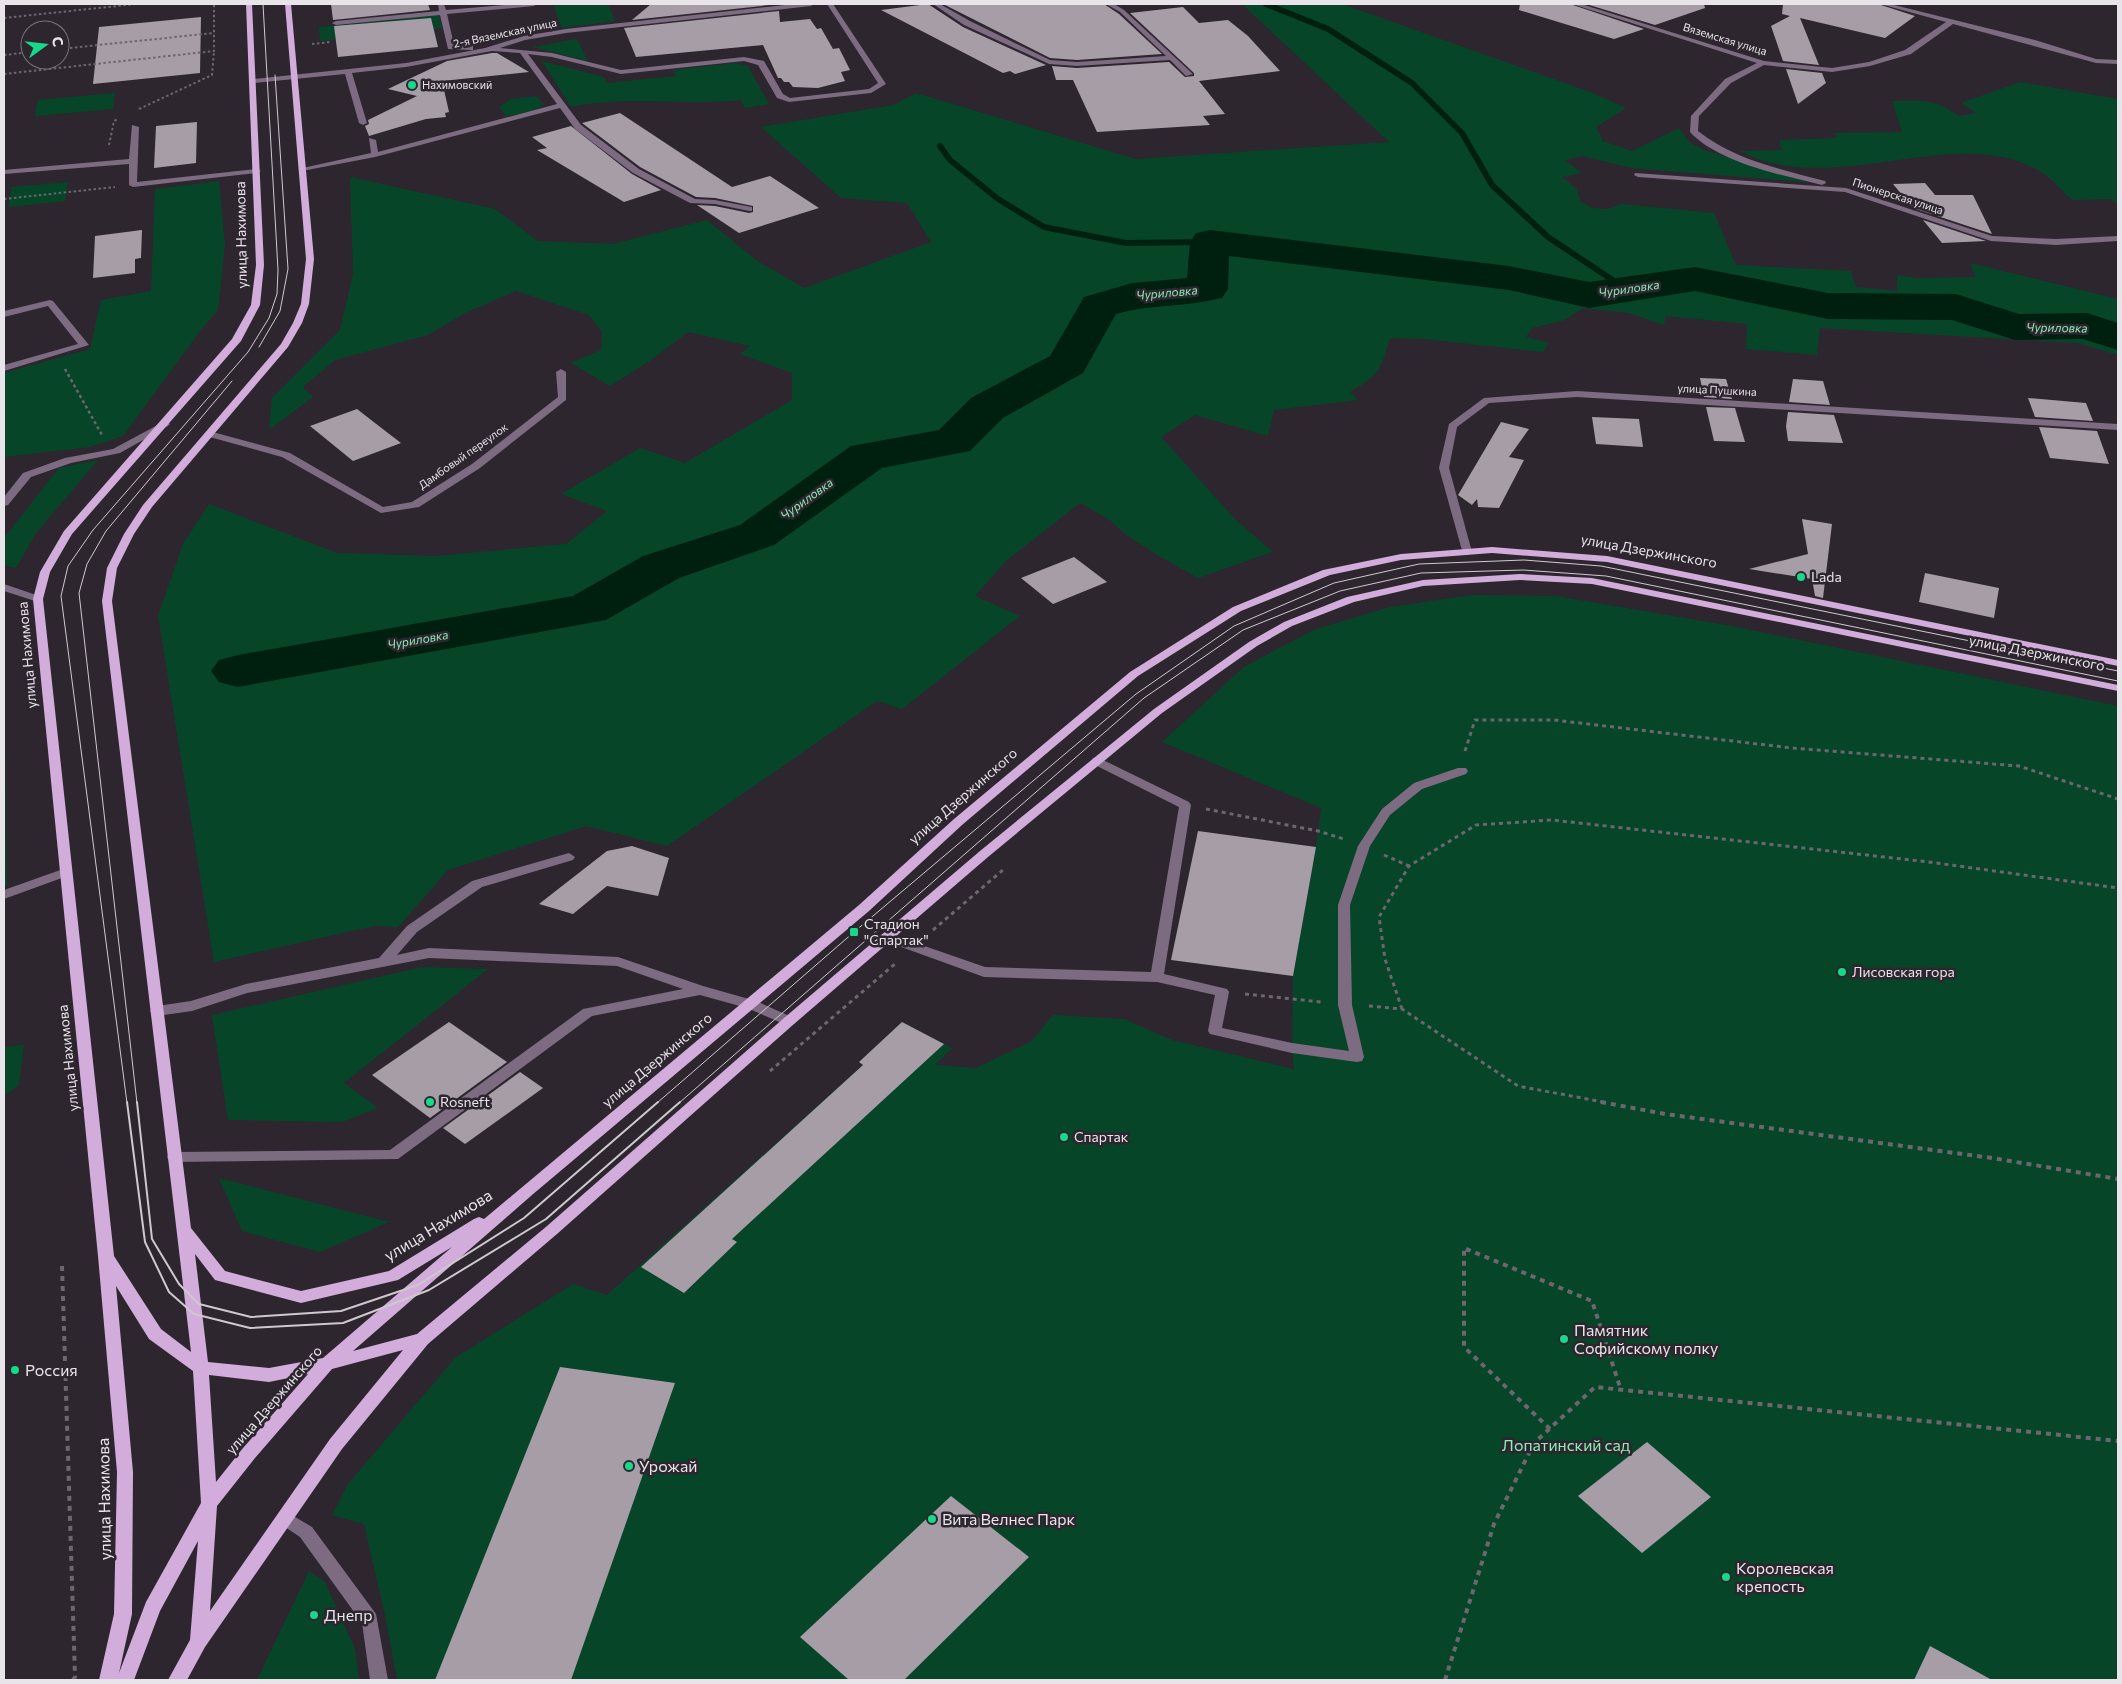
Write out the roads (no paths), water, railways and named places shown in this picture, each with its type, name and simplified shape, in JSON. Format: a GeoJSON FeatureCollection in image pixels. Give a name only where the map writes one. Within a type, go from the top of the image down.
{"type":"FeatureCollection","features":[{"type":"Feature","properties":{"kind":"main road","name":"улица Нахимова"},"geometry":{"type":"LineString","coordinates":[[108,1680],[122,1614],[125,1472],[106,1256],[38,599],[45,572],[68,533],[236,341],[251,319],[259,297],[260,265],[249,4]]}},
{"type":"Feature","properties":{"kind":"main road"},"geometry":{"type":"LineString","coordinates":[[199,1641],[209,1504],[201,1368],[182,1228],[107,601],[112,568],[129,534],[148,505],[286,345],[300,321],[309,292],[310,259],[288,4]]}},
{"type":"Feature","properties":{"kind":"main road","name":"улица Дзержинского"},"geometry":{"type":"LineString","coordinates":[[125,1680],[152,1608],[209,1504],[249,1453],[326,1364],[527,1191],[752,1004],[864,908],[958,822],[1134,674],[1237,609],[1327,572],[1401,557],[1492,550],[1607,559],[2118,663]]}},
{"type":"Feature","properties":{"kind":"main road","name":"улица Дзержинского"},"geometry":{"type":"LineString","coordinates":[[178,1680],[199,1641],[336,1444],[422,1339],[552,1230],[788,1021],[1158,710],[1253,644],[1288,624],[1351,599],[1423,583],[1520,577],[1592,581],[2118,688]]}},
{"type":"Feature","properties":{"kind":"main road","name":"улица Нахимова"},"geometry":{"type":"LineString","coordinates":[[182,1228],[220,1276],[301,1296],[393,1276],[464,1234],[527,1191]]}},
{"type":"Feature","properties":{"kind":"main road","name":"улица Нахимова"},"geometry":{"type":"LineString","coordinates":[[106,1256],[155,1334],[201,1368]]}},
{"type":"Feature","properties":{"kind":"main road"},"geometry":{"type":"LineString","coordinates":[[201,1368],[269,1374],[326,1364],[422,1339]]}},
{"type":"Feature","properties":{"kind":"street"},"geometry":{"type":"LineString","coordinates":[[441,4],[451,46],[552,55],[621,72],[744,59],[761,64],[780,96],[789,100],[871,92],[882,84],[830,4]]}},
{"type":"Feature","properties":{"kind":"street"},"geometry":{"type":"LineString","coordinates":[[336,24],[534,4]]}},
{"type":"Feature","properties":{"kind":"street","name":"2-я Вяземская улица"},"geometry":{"type":"LineString","coordinates":[[253,81],[406,65],[486,50],[524,38],[566,31],[740,8],[811,4]]}},
{"type":"Feature","properties":{"kind":"street"},"geometry":{"type":"LineString","coordinates":[[936,4],[966,23],[1049,62],[1076,64],[1173,58]]}},
{"type":"Feature","properties":{"kind":"street"},"geometry":{"type":"LineString","coordinates":[[1109,4],[1122,11],[1190,74]]}},
{"type":"Feature","properties":{"kind":"street","name":"Вяземская улица"},"geometry":{"type":"LineString","coordinates":[[1575,4],[1763,63],[1832,70],[1853,68],[1908,52],[1951,22]]}},
{"type":"Feature","properties":{"kind":"street"},"geometry":{"type":"LineString","coordinates":[[1883,4],[2032,42],[2096,61],[2118,62]]}},
{"type":"Feature","properties":{"kind":"street"},"geometry":{"type":"LineString","coordinates":[[522,51],[578,127],[636,171],[693,201],[716,202],[749,209]]}},
{"type":"Feature","properties":{"kind":"street"},"geometry":{"type":"LineString","coordinates":[[1763,63],[1728,81],[1695,116],[1694,132],[1705,143],[1753,162],[1846,190]]}},
{"type":"Feature","properties":{"kind":"street"},"geometry":{"type":"LineString","coordinates":[[348,71],[363,123]]}},
{"type":"Feature","properties":{"kind":"street"},"geometry":{"type":"LineString","coordinates":[[302,170],[375,155],[562,105]]}},
{"type":"Feature","properties":{"kind":"street"},"geometry":{"type":"LineString","coordinates":[[135,127],[133,185],[256,171]]}},
{"type":"Feature","properties":{"kind":"street"},"geometry":{"type":"LineString","coordinates":[[372,140],[375,155]]}},
{"type":"Feature","properties":{"kind":"street"},"geometry":{"type":"LineString","coordinates":[[4,172],[133,161]]}},
{"type":"Feature","properties":{"kind":"street","name":"Пионерская улица"},"geometry":{"type":"LineString","coordinates":[[1638,175],[1846,190],[1991,238],[2056,242],[2118,239]]}},
{"type":"Feature","properties":{"kind":"street"},"geometry":{"type":"LineString","coordinates":[[4,314],[50,303],[84,345],[4,368]]}},
{"type":"Feature","properties":{"kind":"street","name":"Дамбовый переулок"},"geometry":{"type":"LineString","coordinates":[[209,434],[286,455],[381,510],[415,506],[476,466],[563,398],[560,372]]}},
{"type":"Feature","properties":{"kind":"street","name":"улица Пушкина"},"geometry":{"type":"LineString","coordinates":[[1467,552],[1444,468],[1452,426],[1487,400],[1576,394],[2118,427]]}},
{"type":"Feature","properties":{"kind":"street"},"geometry":{"type":"LineString","coordinates":[[4,502],[26,475],[69,460],[116,451],[165,424]]}},
{"type":"Feature","properties":{"kind":"street"},"geometry":{"type":"LineString","coordinates":[[4,587],[38,599]]}},
{"type":"Feature","properties":{"kind":"street"},"geometry":{"type":"LineString","coordinates":[[1097,761],[1185,805],[1157,977]]}},
{"type":"Feature","properties":{"kind":"street"},"geometry":{"type":"LineString","coordinates":[[887,937],[984,972],[1157,977],[1222,992],[1215,1031],[1292,1048],[1357,1057],[1345,1005],[1344,905],[1364,846],[1386,812],[1418,786],[1462,771]]}},
{"type":"Feature","properties":{"kind":"street"},"geometry":{"type":"LineString","coordinates":[[382,963],[412,929],[477,884],[568,857]]}},
{"type":"Feature","properties":{"kind":"street"},"geometry":{"type":"LineString","coordinates":[[4,895],[66,872]]}},
{"type":"Feature","properties":{"kind":"street"},"geometry":{"type":"LineString","coordinates":[[157,1011],[192,1006],[246,989],[429,953],[618,962],[700,990],[752,1004],[788,1021]]}},
{"type":"Feature","properties":{"kind":"street"},"geometry":{"type":"LineString","coordinates":[[174,1157],[393,1155],[588,1012],[700,990]]}},
{"type":"Feature","properties":{"kind":"street"},"geometry":{"type":"LineString","coordinates":[[285,1518],[306,1532],[370,1620],[380,1680]]}},
{"type":"Feature","properties":{"kind":"waterway"},"geometry":{"type":"LineString","coordinates":[[1266,4],[1328,29],[1412,83],[1462,133],[1492,185],[1548,237],[1620,285]]}},
{"type":"Feature","properties":{"kind":"waterway"},"geometry":{"type":"LineString","coordinates":[[940,146],[950,160],[998,199],[1044,227],[1126,243],[1210,242]]}},
{"type":"Feature","properties":{"kind":"waterway","name":"Чуриловка"},"geometry":{"type":"LineString","coordinates":[[238,671],[588,609],[661,567],[757,535],[868,456],[954,441],[987,408],[1067,364],[1099,306],[1132,296],[1207,289],[1210,242],[1509,278],[1589,295],[1695,279],[1828,306],[1956,307],[2015,327],[2087,326],[2118,337]]}},
{"type":"Feature","properties":{"kind":"waterway","name":"Чуриловка"},"geometry":{"type":"LineString","coordinates":[[1618,283],[1627,289]]}},
{"type":"Feature","properties":{"kind":"tram line"},"geometry":{"type":"LineString","coordinates":[[127,1103],[61,596],[68,566],[93,530],[248,352],[269,318],[277,294],[278,270],[263,4]]}},
{"type":"Feature","properties":{"kind":"tram line"},"geometry":{"type":"LineString","coordinates":[[259,347],[280,311],[288,269],[275,75]]}},
{"type":"Feature","properties":{"kind":"tram line"},"geometry":{"type":"LineString","coordinates":[[137,1103],[79,593],[87,564],[106,531],[232,381]]}},
{"type":"Feature","properties":{"kind":"tram line"},"geometry":{"type":"LineString","coordinates":[[657,1103],[854,932],[1136,694],[1234,626],[1334,583],[1419,564],[1524,560],[1601,566],[2118,671]]}},
{"type":"Feature","properties":{"kind":"tram line"},"geometry":{"type":"LineString","coordinates":[[679,1103],[1144,698],[1243,630],[1340,591],[1421,573],[1523,570],[1606,576],[2118,681]]}},
{"type":"Feature","properties":{"kind":"tram line"},"geometry":{"type":"LineString","coordinates":[[127,1102],[145,1242],[169,1292],[194,1314],[250,1328],[343,1323],[429,1290],[546,1219],[680,1102]]}},
{"type":"Feature","properties":{"kind":"tram line"},"geometry":{"type":"LineString","coordinates":[[137,1102],[152,1239],[179,1284],[199,1304],[251,1317],[341,1311],[418,1285],[524,1218],[658,1102]]}},
{"type":"Feature","properties":{"kind":"place","name":"Нахимовский"},"geometry":{"type":"Point","coordinates":[412,85]}},
{"type":"Feature","properties":{"kind":"place","name":"Lada"},"geometry":{"type":"Point","coordinates":[1801,577]}},
{"type":"Feature","properties":{"kind":"place","name":"Стадион \"Спартак\""},"geometry":{"type":"Point","coordinates":[854,932]}},
{"type":"Feature","properties":{"kind":"place","name":"Лисовская гора"},"geometry":{"type":"Point","coordinates":[1842,972]}},
{"type":"Feature","properties":{"kind":"place","name":"Rosneft"},"geometry":{"type":"Point","coordinates":[430,1102]}},
{"type":"Feature","properties":{"kind":"place","name":"Спартак"},"geometry":{"type":"Point","coordinates":[1064,1137]}},
{"type":"Feature","properties":{"kind":"place","name":"Памятник Софийскому полку"},"geometry":{"type":"Point","coordinates":[1564,1339]}},
{"type":"Feature","properties":{"kind":"place","name":"Россия"},"geometry":{"type":"Point","coordinates":[15,1370]}},
{"type":"Feature","properties":{"kind":"place","name":"Урожай"},"geometry":{"type":"Point","coordinates":[629,1466]}},
{"type":"Feature","properties":{"kind":"place","name":"Вита Велнес Парк"},"geometry":{"type":"Point","coordinates":[932,1519]}},
{"type":"Feature","properties":{"kind":"place","name":"Королевская крепость"},"geometry":{"type":"Point","coordinates":[1726,1577]}},
{"type":"Feature","properties":{"kind":"place","name":"Днепр"},"geometry":{"type":"Point","coordinates":[314,1615]}},
{"type":"Feature","properties":{"kind":"park label","name":"Лопатинский сад"},"geometry":{"type":"Point","coordinates":[1566,1445]}}]}
